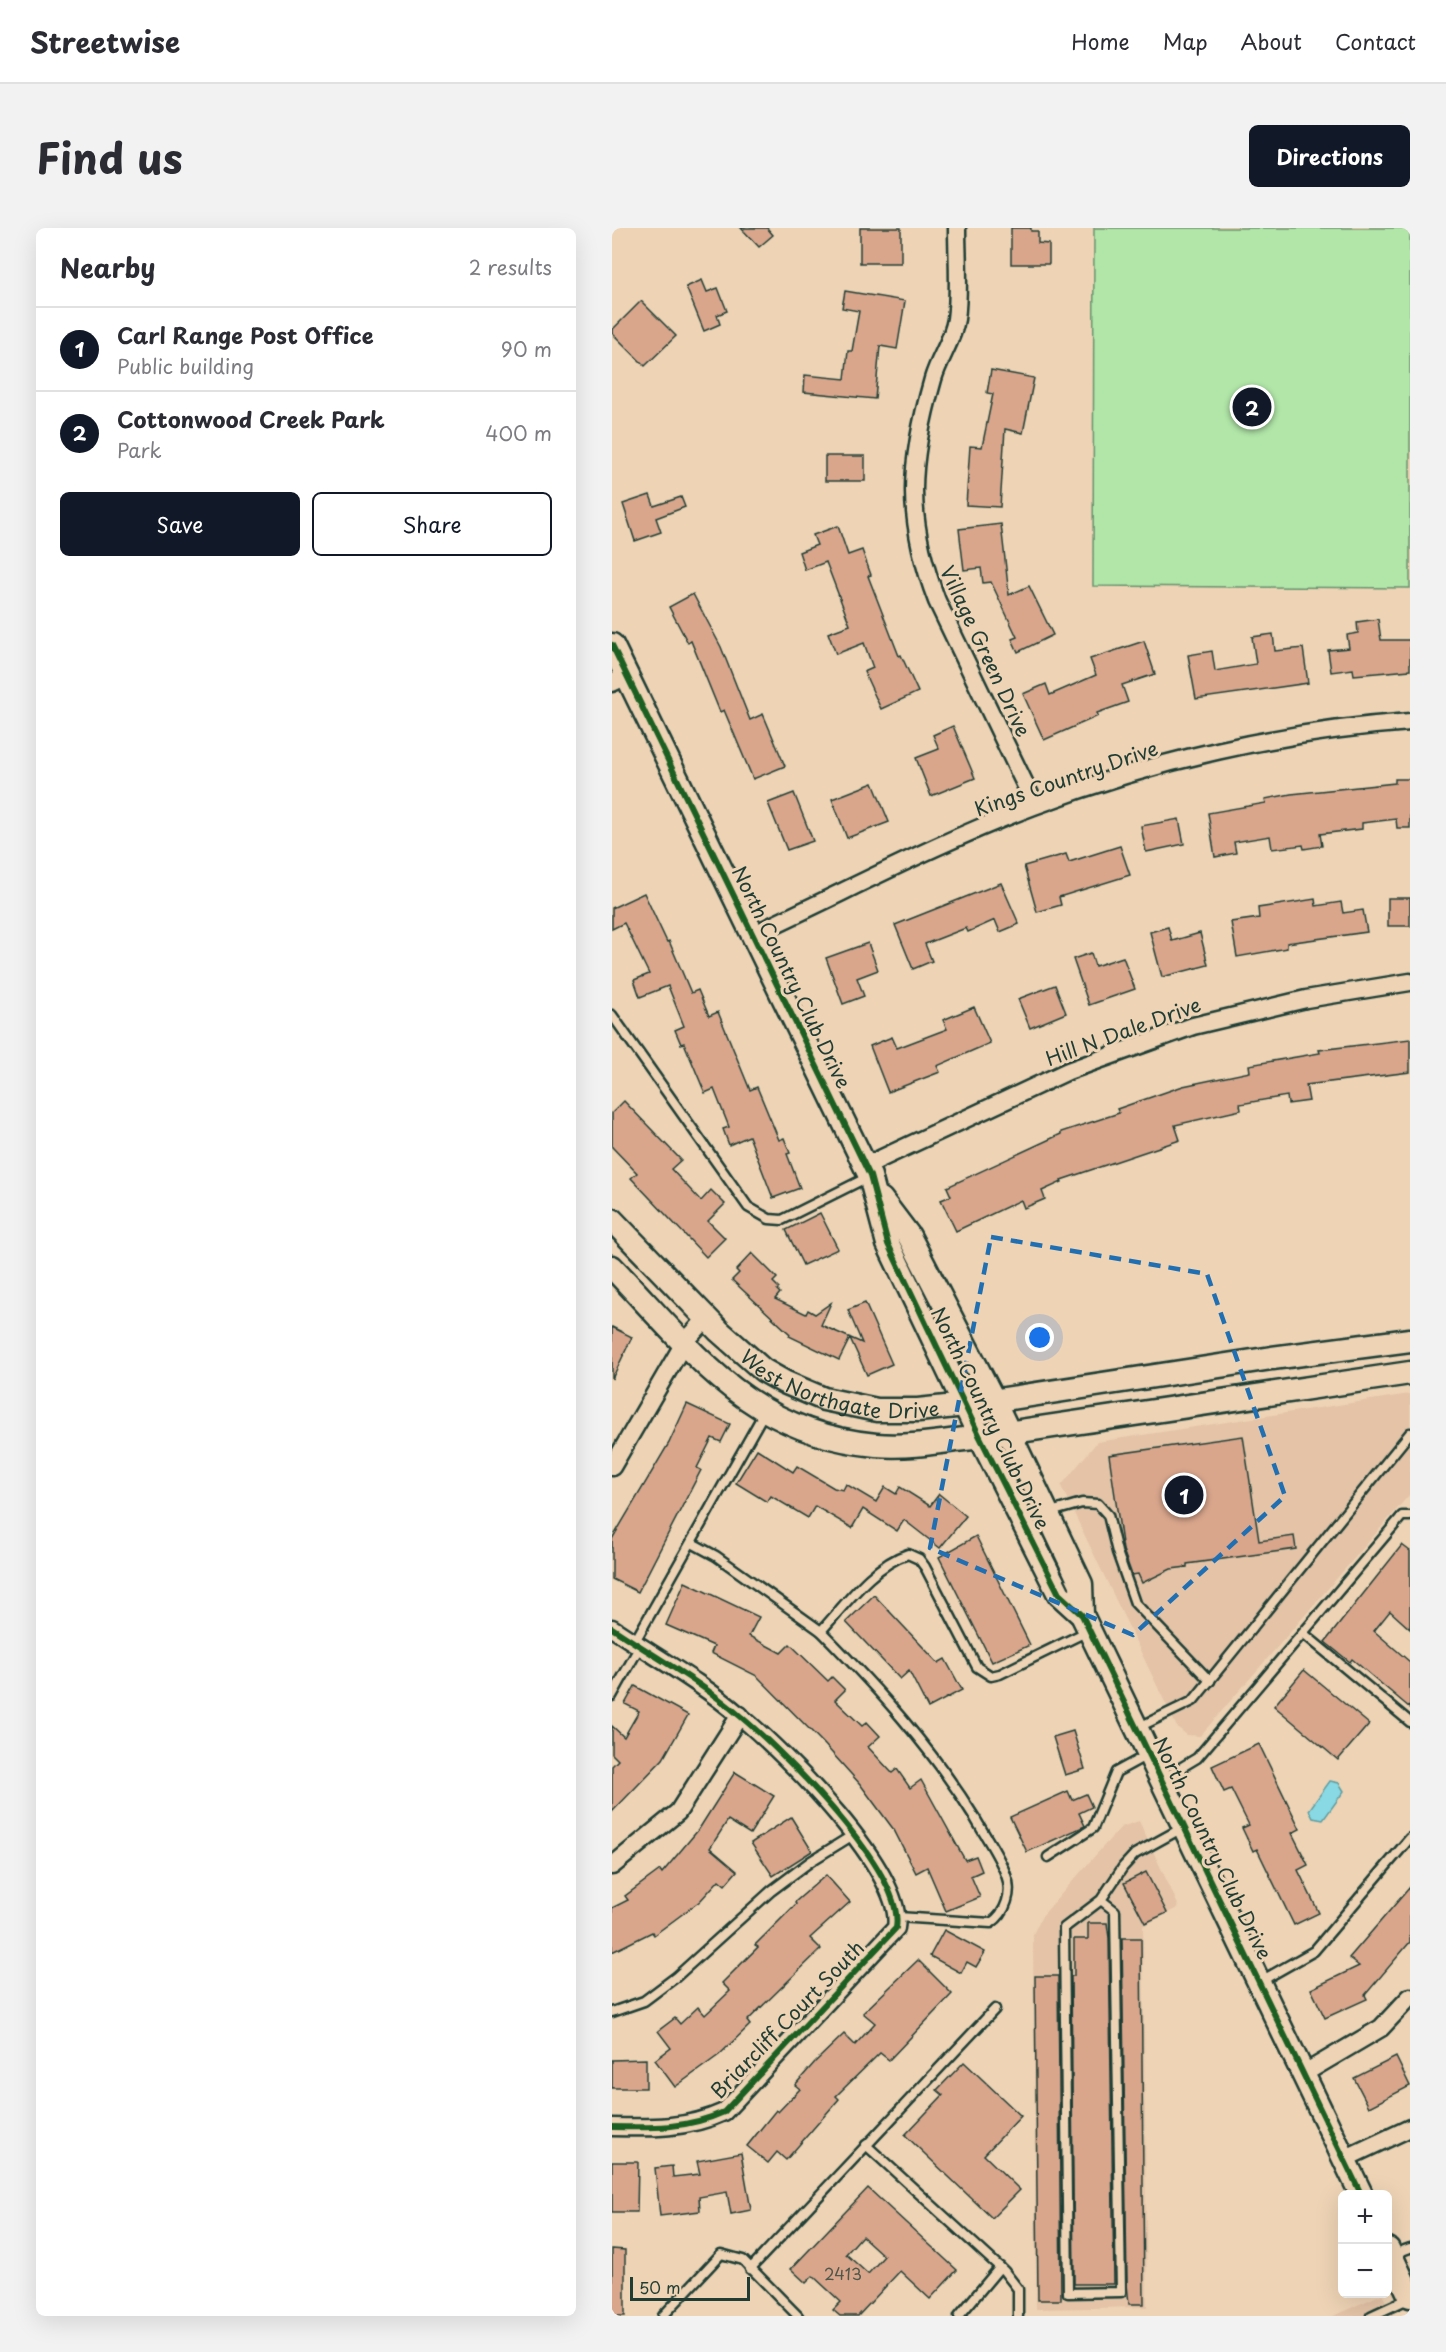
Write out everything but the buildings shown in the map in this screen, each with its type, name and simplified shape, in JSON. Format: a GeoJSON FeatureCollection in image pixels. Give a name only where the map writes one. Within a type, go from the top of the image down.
{"type":"FeatureCollection","features":[{"type":"Feature","properties":{"kind":"street","name":"Village Green Drive"},"geometry":{"type":"LineString","coordinates":[[957,228],[956,320],[934,375],[915,455],[913,491],[915,527],[924,567],[937,601],[1035,806]]}},
{"type":"Feature","properties":{"kind":"street","name":"North Country Club Drive"},"geometry":{"type":"LineString","coordinates":[[612,645],[620,680],[754,934],[871,1178],[909,1236],[994,1401],[1081,1584],[1086,1623]]}},
{"type":"Feature","properties":{"kind":"street","name":"Kings Country Drive"},"geometry":{"type":"LineString","coordinates":[[754,934],[944,843],[1035,806],[1188,759],[1250,745],[1410,722]]}},
{"type":"Feature","properties":{"kind":"street","name":"Hill N Dale Drive"},"geometry":{"type":"LineString","coordinates":[[871,1178],[1068,1071],[1193,1026],[1306,999],[1410,982]]}},
{"type":"Feature","properties":{"kind":"street","name":"North Country Club Drive"},"geometry":{"type":"LineString","coordinates":[[871,1178],[888,1244],[980,1437],[1059,1594],[1086,1623],[1359,2190]]}},
{"type":"Feature","properties":{"kind":"street","name":"West Northgate Drive"},"geometry":{"type":"LineString","coordinates":[[612,1220],[706,1319],[763,1370],[824,1399],[877,1410],[897,1411],[965,1405],[1272,1358],[1409,1340]]}},
{"type":"Feature","properties":{"kind":"street","name":"West Northgate Drive"},"geometry":{"type":"LineString","coordinates":[[614,1272],[726,1384],[765,1411],[798,1428],[875,1445],[920,1444],[980,1437],[1410,1373]]}},
{"type":"Feature","properties":{"kind":"street"},"geometry":{"type":"LineString","coordinates":[[612,1467],[684,1343],[706,1319]]}},
{"type":"Feature","properties":{"kind":"street"},"geometry":{"type":"LineString","coordinates":[[1409,1340],[1410,1364]]}},
{"type":"Feature","properties":{"kind":"street"},"geometry":{"type":"LineString","coordinates":[[612,1628],[691,1678],[740,1715],[805,1776],[853,1835],[888,1888],[898,1917]]}},
{"type":"Feature","properties":{"kind":"street"},"geometry":{"type":"LineString","coordinates":[[612,1866],[678,1812],[740,1715]]}},
{"type":"Feature","properties":{"kind":"street","name":"Briarcliff Court South"},"geometry":{"type":"LineString","coordinates":[[612,2127],[668,2128],[706,2120],[724,2112],[896,1928],[898,1917]]}},
{"type":"Feature","properties":{"kind":"street"},"geometry":{"type":"LineString","coordinates":[[1303,2074],[1382,2028],[1410,1997]]}},
{"type":"Feature","properties":{"kind":"street"},"geometry":{"type":"LineString","coordinates":[[1344,2159],[1410,2128]]}},
{"type":"Feature","properties":{"kind":"street"},"geometry":{"type":"LineString","coordinates":[[1396,2251],[1410,2297]]}},
{"type":"Feature","properties":{"kind":"lane"},"geometry":{"type":"LineString","coordinates":[[612,1015],[748,1207],[758,1214],[782,1220],[871,1178]]}},
{"type":"Feature","properties":{"kind":"lane"},"geometry":{"type":"LineString","coordinates":[[612,1696],[637,1644],[765,1411]]}},
{"type":"Feature","properties":{"kind":"lane"},"geometry":{"type":"LineString","coordinates":[[1137,1728],[1193,1701],[1410,1433]]}},
{"type":"Feature","properties":{"kind":"lane"},"geometry":{"type":"LineString","coordinates":[[1047,1513],[1082,1503],[1098,1504],[1108,1515],[1117,1552],[1135,1603],[1210,1681]]}},
{"type":"Feature","properties":{"kind":"lane"},"geometry":{"type":"LineString","coordinates":[[1161,1780],[1197,1758],[1402,1516],[1410,1515]]}},
{"type":"Feature","properties":{"kind":"lane"},"geometry":{"type":"LineString","coordinates":[[692,1543],[716,1556],[820,1631],[864,1674],[929,1750],[956,1788],[1006,1876],[1006,1905],[1000,1917],[991,1923],[898,1917]]}},
{"type":"Feature","properties":{"kind":"lane"},"geometry":{"type":"LineString","coordinates":[[820,1631],[868,1581],[895,1558],[908,1554],[919,1559],[925,1567],[977,1667],[983,1673],[1000,1674],[1086,1623]]}},
{"type":"Feature","properties":{"kind":"lane"},"geometry":{"type":"LineString","coordinates":[[1303,1633],[1410,1722]]}},
{"type":"Feature","properties":{"kind":"lane"},"geometry":{"type":"LineString","coordinates":[[1048,1857],[1093,1828],[1116,1772],[1149,1754]]}},
{"type":"Feature","properties":{"kind":"lane"},"geometry":{"type":"LineString","coordinates":[[1101,1900],[1116,1911],[1121,2292],[1068,2293],[1064,1928],[1101,1900],[1123,1867],[1135,1854],[1184,1827]]}},
{"type":"Feature","properties":{"kind":"lane"},"geometry":{"type":"LineString","coordinates":[[612,2012],[644,2001],[676,1977],[771,1891],[811,1861],[853,1835]]}},
{"type":"Feature","properties":{"kind":"lane"},"geometry":{"type":"LineString","coordinates":[[1259,1982],[1314,1952],[1410,1838]]}},
{"type":"Feature","properties":{"kind":"lane"},"geometry":{"type":"LineString","coordinates":[[750,2268],[995,2008]]}},
{"type":"Feature","properties":{"kind":"lane"},"geometry":{"type":"LineString","coordinates":[[866,2145],[1000,2267],[1018,2289],[1018,2316]]}},
{"type":"Feature","properties":{"kind":"lane"},"geometry":{"type":"LineString","coordinates":[[663,2316],[721,2254],[743,2260],[798,2316]]}},
{"type":"Feature","properties":{"kind":"lane"},"geometry":{"type":"LineString","coordinates":[[959,2316],[1000,2267]]}},
{"type":"Feature","properties":{"kind":"lane"},"geometry":{"type":"LineString","coordinates":[[1371,2316],[1410,2297]]}},
{"type":"Feature","properties":{"kind":"highlighted area"},"geometry":{"type":"Polygon","coordinates":[[[991,1237],[1207,1274],[1285,1496],[1133,1635],[930,1548],[991,1237]]]}},
{"type":"Feature","properties":{"kind":"shaded area"},"geometry":{"type":"Polygon","coordinates":[[[1410,1394],[1410,1494],[1200,1736],[1187,1735],[1177,1727],[1061,1486],[1097,1442],[1410,1394]]]}},
{"type":"Feature","properties":{"kind":"shaded area"},"geometry":{"type":"Polygon","coordinates":[[[1139,1821],[1179,1907],[1143,1926],[1147,2307],[1036,2309],[1033,1934],[1042,1916],[1121,1827],[1139,1821]]]}},
{"type":"Feature","properties":{"kind":"shaded area"},"geometry":{"type":"Polygon","coordinates":[[[1373,2298],[1384,2298],[1393,2316],[1333,2316],[1373,2298]]]}},
{"type":"Feature","properties":{"kind":"green space"},"geometry":{"type":"Polygon","coordinates":[[[1094,228],[1410,228],[1410,588],[1093,586],[1094,228]]]}},
{"type":"Feature","properties":{"kind":"water"},"geometry":{"type":"Polygon","coordinates":[[[1330,1781],[1339,1783],[1344,1791],[1323,1820],[1313,1818],[1309,1810],[1330,1781]]]}},
{"type":"Feature","properties":{"kind":"cycle path"},"geometry":{"type":"LineString","coordinates":[[612,645],[870,1176],[888,1244],[980,1437],[1059,1594],[1082,1615],[1359,2190]]}},
{"type":"Feature","properties":{"kind":"cycle path"},"geometry":{"type":"LineString","coordinates":[[612,1628],[725,1704],[784,1756],[837,1814],[882,1876],[894,1904],[896,1928],[724,2112],[710,2118],[683,2124],[655,2127],[612,2127]]}},
{"type":"Feature","properties":{"kind":"place","name":"Cottonwood Creek Park"},"geometry":{"type":"Point","coordinates":[1252,407]}},
{"type":"Feature","properties":{"kind":"place","name":"Carl Range Post Office"},"geometry":{"type":"Point","coordinates":[1184,1495]}}]}
